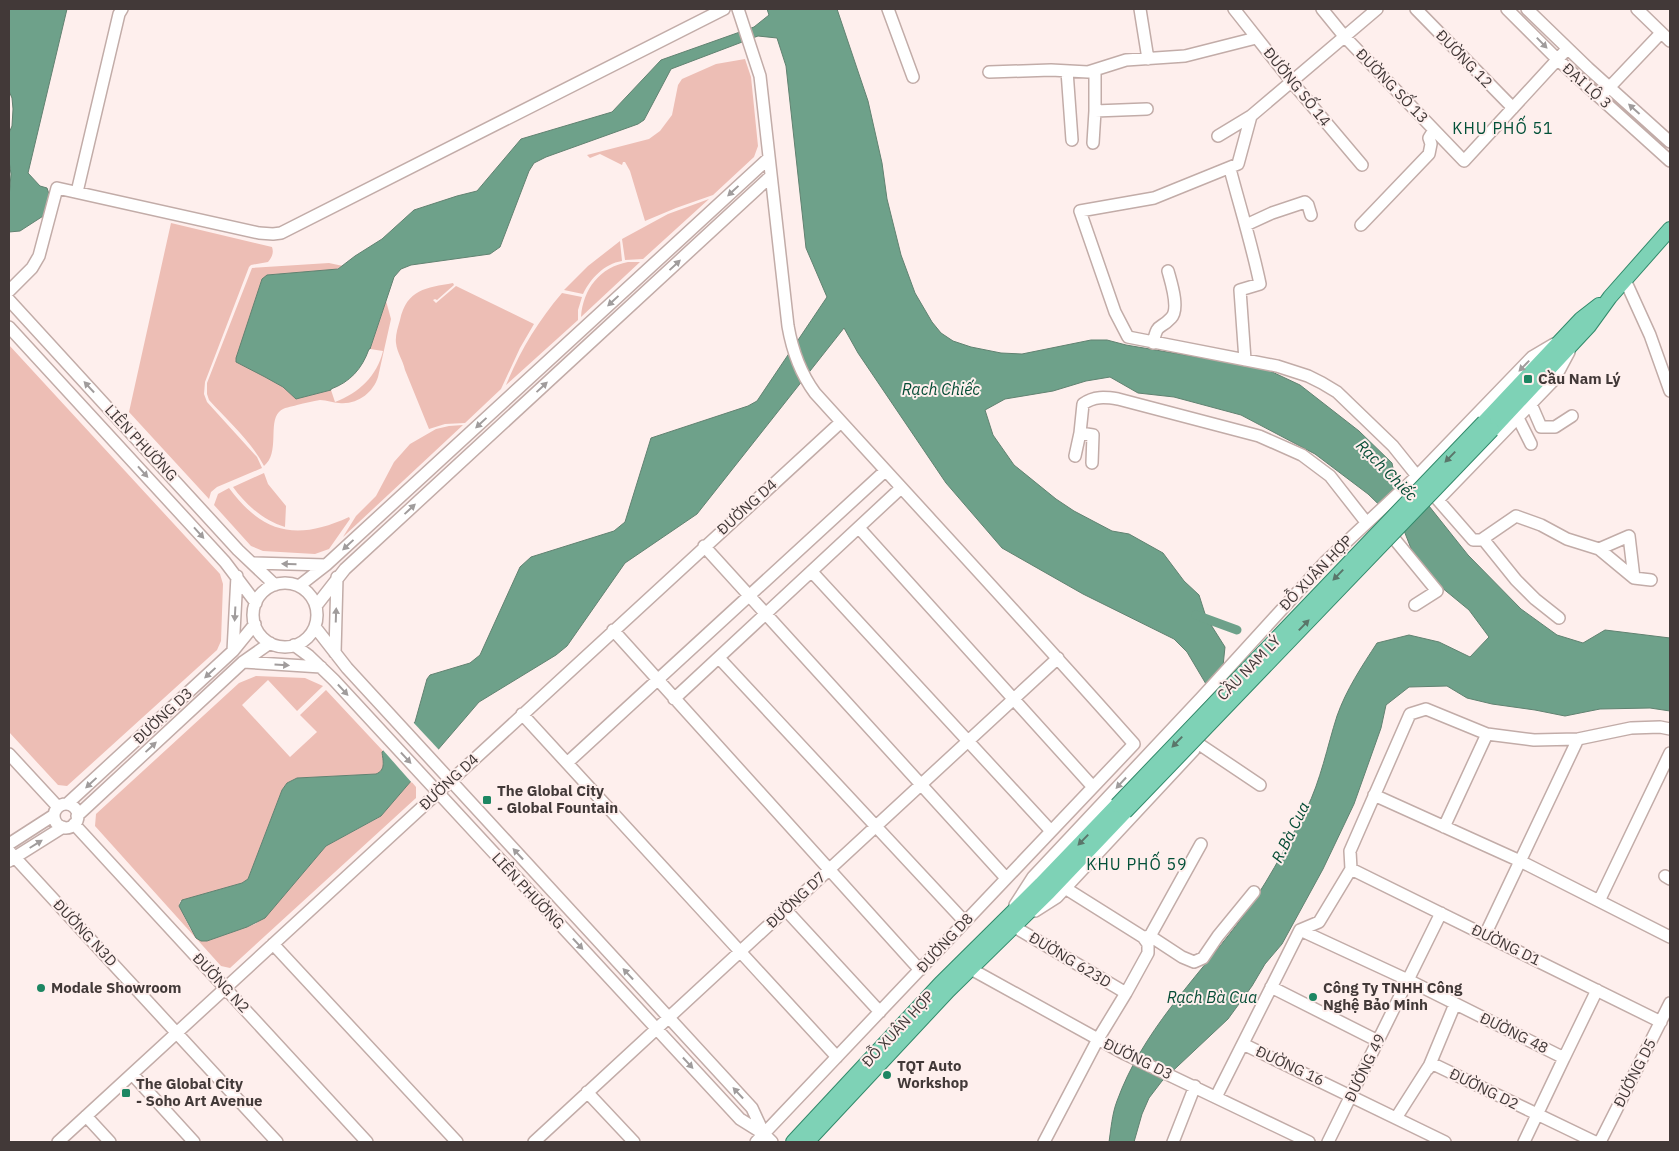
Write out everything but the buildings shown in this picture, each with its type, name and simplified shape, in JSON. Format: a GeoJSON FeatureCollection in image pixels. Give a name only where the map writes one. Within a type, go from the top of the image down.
{"type":"FeatureCollection","features":[{"type":"Feature","properties":{"kind":"main road"},"geometry":{"type":"LineString","coordinates":[[1568,342],[1590,326],[1610,297],[1670,230]]}},
{"type":"Feature","properties":{"kind":"main road","name":"CẦU NAM LÝ"},"geometry":{"type":"LineString","coordinates":[[1121,808],[1568,342]]}},
{"type":"Feature","properties":{"kind":"main road","name":"ĐỖ XUÂN HỢP"},"geometry":{"type":"LineString","coordinates":[[792,1142],[1121,808]]}},
{"type":"Feature","properties":{"kind":"main road","name":"ĐỖ XUÂN HỢP"},"geometry":{"type":"LineString","coordinates":[[807,1142],[881,1062],[966,965]]}},
{"type":"Feature","properties":{"kind":"street"},"geometry":{"type":"LineString","coordinates":[[77,192],[119,14],[122,9]]}},
{"type":"Feature","properties":{"kind":"street"},"geometry":{"type":"LineString","coordinates":[[9,291],[28,272],[39,256],[57,188],[259,232],[281,233],[724,9]]}},
{"type":"Feature","properties":{"kind":"street"},"geometry":{"type":"LineString","coordinates":[[738,9],[760,76],[788,326],[791,342],[806,380],[815,393],[885,471],[1058,658]]}},
{"type":"Feature","properties":{"kind":"street"},"geometry":{"type":"LineString","coordinates":[[888,9],[913,77]]}},
{"type":"Feature","properties":{"kind":"street"},"geometry":{"type":"LineString","coordinates":[[1140,9],[1148,59]]}},
{"type":"Feature","properties":{"kind":"street","name":"ĐƯỜNG SỐ 14"},"geometry":{"type":"LineString","coordinates":[[1234,9],[1291,81],[1362,165]]}},
{"type":"Feature","properties":{"kind":"street","name":"ĐƯỜNG SỐ 13"},"geometry":{"type":"LineString","coordinates":[[1322,9],[1344,36],[1464,161],[1512,108]]}},
{"type":"Feature","properties":{"kind":"street"},"geometry":{"type":"LineString","coordinates":[[1218,136],[1251,116],[1378,9]]}},
{"type":"Feature","properties":{"kind":"street","name":"ĐƯỜNG 12"},"geometry":{"type":"LineString","coordinates":[[1416,9],[1512,108]]}},
{"type":"Feature","properties":{"kind":"street","name":"ĐẠI LỘ 3"},"geometry":{"type":"LineString","coordinates":[[1508,9],[1558,59],[1670,161]]}},
{"type":"Feature","properties":{"kind":"street","name":"ĐẠI LỘ 3"},"geometry":{"type":"LineString","coordinates":[[1527,9],[1567,49],[1670,142]]}},
{"type":"Feature","properties":{"kind":"street"},"geometry":{"type":"LineString","coordinates":[[1637,9],[1670,41]]}},
{"type":"Feature","properties":{"kind":"street"},"geometry":{"type":"LineString","coordinates":[[1600,98],[1661,32]]}},
{"type":"Feature","properties":{"kind":"street"},"geometry":{"type":"LineString","coordinates":[[989,72],[1051,70],[1088,72],[1126,60],[1184,56],[1256,38]]}},
{"type":"Feature","properties":{"kind":"street"},"geometry":{"type":"LineString","coordinates":[[1512,108],[1567,49]]}},
{"type":"Feature","properties":{"kind":"street"},"geometry":{"type":"LineString","coordinates":[[1093,143],[1095,70]]}},
{"type":"Feature","properties":{"kind":"street"},"geometry":{"type":"LineString","coordinates":[[1067,71],[1072,140]]}},
{"type":"Feature","properties":{"kind":"street"},"geometry":{"type":"LineString","coordinates":[[1095,111],[1147,109]]}},
{"type":"Feature","properties":{"kind":"street"},"geometry":{"type":"LineString","coordinates":[[1251,116],[1238,164],[1230,169],[1154,198],[1080,210],[1116,312],[1128,337],[1293,370],[1322,383],[1336,392],[1393,446],[1473,540],[1484,539],[1516,516],[1541,525],[1567,539],[1599,549],[1634,578],[1651,580]]}},
{"type":"Feature","properties":{"kind":"street"},"geometry":{"type":"LineString","coordinates":[[1361,225],[1429,154],[1431,144],[1429,138],[1434,130]]}},
{"type":"Feature","properties":{"kind":"street"},"geometry":{"type":"LineString","coordinates":[[299,586],[326,566],[769,158]]}},
{"type":"Feature","properties":{"kind":"street"},"geometry":{"type":"LineString","coordinates":[[1230,169],[1253,246],[1260,284],[1240,290],[1245,360]]}},
{"type":"Feature","properties":{"kind":"street"},"geometry":{"type":"LineString","coordinates":[[316,606],[338,577],[376,540],[771,176]]}},
{"type":"Feature","properties":{"kind":"street"},"geometry":{"type":"LineString","coordinates":[[1246,225],[1305,202],[1311,215]]}},
{"type":"Feature","properties":{"kind":"street"},"geometry":{"type":"LineString","coordinates":[[648,270],[657,281]]}},
{"type":"Feature","properties":{"kind":"street"},"geometry":{"type":"LineString","coordinates":[[1153,343],[1156,330],[1174,315],[1174,294],[1168,271]]}},
{"type":"Feature","properties":{"kind":"street"},"geometry":{"type":"LineString","coordinates":[[1625,280],[1650,334],[1669,384]]}},
{"type":"Feature","properties":{"kind":"street","name":"LIÊN PHƯỜNG"},"geometry":{"type":"LineString","coordinates":[[9,300],[179,485],[275,585]]}},
{"type":"Feature","properties":{"kind":"street","name":"LIÊN PHƯỜNG"},"geometry":{"type":"LineString","coordinates":[[9,327],[237,576],[256,602]]}},
{"type":"Feature","properties":{"kind":"street"},"geometry":{"type":"LineString","coordinates":[[1417,476],[1532,357],[1568,342]]}},
{"type":"Feature","properties":{"kind":"street"},"geometry":{"type":"LineString","coordinates":[[1438,500],[1554,380],[1568,342]]}},
{"type":"Feature","properties":{"kind":"street"},"geometry":{"type":"LineString","coordinates":[[44,365],[58,353]]}},
{"type":"Feature","properties":{"kind":"street"},"geometry":{"type":"LineString","coordinates":[[1076,456],[1083,404],[1094,398],[1107,397],[1259,436],[1302,456],[1330,476],[1437,591],[1415,606]]}},
{"type":"Feature","properties":{"kind":"street"},"geometry":{"type":"LineString","coordinates":[[506,400],[515,412]]}},
{"type":"Feature","properties":{"kind":"street"},"geometry":{"type":"LineString","coordinates":[[1531,404],[1541,427],[1555,427],[1572,416]]}},
{"type":"Feature","properties":{"kind":"street"},"geometry":{"type":"LineString","coordinates":[[1518,418],[1531,444]]}},
{"type":"Feature","properties":{"kind":"street","name":"ĐƯỜNG D4"},"geometry":{"type":"LineString","coordinates":[[58,1142],[178,1034],[437,792],[841,422]]}},
{"type":"Feature","properties":{"kind":"street"},"geometry":{"type":"LineString","coordinates":[[1080,433],[1093,435],[1092,463]]}},
{"type":"Feature","properties":{"kind":"street"},"geometry":{"type":"LineString","coordinates":[[567,764],[885,471]]}},
{"type":"Feature","properties":{"kind":"street","name":"ĐỖ XUÂN HỢP"},"geometry":{"type":"LineString","coordinates":[[1010,922],[1033,877],[1191,709],[1326,561],[1405,485],[1417,476]]}},
{"type":"Feature","properties":{"kind":"street"},"geometry":{"type":"LineString","coordinates":[[674,699],[901,488]]}},
{"type":"Feature","properties":{"kind":"street"},"geometry":{"type":"LineString","coordinates":[[366,528],[376,540]]}},
{"type":"Feature","properties":{"kind":"street"},"geometry":{"type":"LineString","coordinates":[[859,528],[1093,787]]}},
{"type":"Feature","properties":{"kind":"street"},"geometry":{"type":"LineString","coordinates":[[1599,549],[1629,536],[1634,578]]}},
{"type":"Feature","properties":{"kind":"street"},"geometry":{"type":"LineString","coordinates":[[1484,539],[1516,580],[1535,600],[1559,618]]}},
{"type":"Feature","properties":{"kind":"street"},"geometry":{"type":"LineString","coordinates":[[704,546],[1006,878]]}},
{"type":"Feature","properties":{"kind":"street"},"geometry":{"type":"LineString","coordinates":[[252,563],[326,566]]}},
{"type":"Feature","properties":{"kind":"street"},"geometry":{"type":"LineString","coordinates":[[812,572],[1051,831]]}},
{"type":"Feature","properties":{"kind":"street"},"geometry":{"type":"LineString","coordinates":[[233,651],[237,576]]}},
{"type":"Feature","properties":{"kind":"street"},"geometry":{"type":"LineString","coordinates":[[335,653],[338,577]]}},
{"type":"Feature","properties":{"kind":"street"},"geometry":{"type":"LineString","coordinates":[[287,583],[299,586],[308,593],[316,606],[317,617],[315,627],[306,640],[294,645],[282,646],[270,643],[261,635],[255,624],[256,602],[264,592],[275,585],[287,583]]}},
{"type":"Feature","properties":{"kind":"street","name":"ĐƯỜNG D3"},"geometry":{"type":"LineString","coordinates":[[9,844],[60,809],[128,749],[233,651],[255,624]]}},
{"type":"Feature","properties":{"kind":"street","name":"LIÊN PHƯỜNG"},"geometry":{"type":"LineString","coordinates":[[315,627],[335,653],[404,729],[752,1108],[764,1139]]}},
{"type":"Feature","properties":{"kind":"street"},"geometry":{"type":"LineString","coordinates":[[613,630],[920,970]]}},
{"type":"Feature","properties":{"kind":"street","name":"ĐƯỜNG D3"},"geometry":{"type":"LineString","coordinates":[[11,856],[71,822],[243,662],[270,643]]}},
{"type":"Feature","properties":{"kind":"street","name":"LIÊN PHƯỜNG"},"geometry":{"type":"LineString","coordinates":[[294,645],[321,667],[740,1119],[764,1139]]}},
{"type":"Feature","properties":{"kind":"street"},"geometry":{"type":"LineString","coordinates":[[719,658],[965,922]]}},
{"type":"Feature","properties":{"kind":"street","name":"ĐƯỜNG D7"},"geometry":{"type":"LineString","coordinates":[[538,1141],[656,1028],[1058,658]]}},
{"type":"Feature","properties":{"kind":"street","name":"ĐƯỜNG D8"},"geometry":{"type":"LineString","coordinates":[[764,1139],[880,1012],[1134,744],[1058,658]]}},
{"type":"Feature","properties":{"kind":"street"},"geometry":{"type":"LineString","coordinates":[[243,662],[321,667]]}},
{"type":"Feature","properties":{"kind":"street","name":"ĐỖ XUÂN HỢP"},"geometry":{"type":"LineString","coordinates":[[1010,922],[1057,897],[1207,736],[1208,726],[1191,709]]}},
{"type":"Feature","properties":{"kind":"street"},"geometry":{"type":"LineString","coordinates":[[1216,1097],[1300,930],[1319,922],[1351,869],[1350,851],[1410,714],[1426,709],[1487,734],[1534,740],[1578,739],[1631,728],[1660,727],[1670,729]]}},
{"type":"Feature","properties":{"kind":"street"},"geometry":{"type":"LineString","coordinates":[[522,714],[837,1058]]}},
{"type":"Feature","properties":{"kind":"street"},"geometry":{"type":"LineString","coordinates":[[1444,827],[1487,734]]}},
{"type":"Feature","properties":{"kind":"street"},"geometry":{"type":"LineString","coordinates":[[1486,935],[1578,739]]}},
{"type":"Feature","properties":{"kind":"street"},"geometry":{"type":"LineString","coordinates":[[1199,744],[1260,785]]}},
{"type":"Feature","properties":{"kind":"street"},"geometry":{"type":"LineString","coordinates":[[128,749],[138,760]]}},
{"type":"Feature","properties":{"kind":"street"},"geometry":{"type":"LineString","coordinates":[[1599,901],[1670,753]]}},
{"type":"Feature","properties":{"kind":"street"},"geometry":{"type":"LineString","coordinates":[[9,754],[60,809]]}},
{"type":"Feature","properties":{"kind":"street"},"geometry":{"type":"LineString","coordinates":[[1374,795],[1520,861],[1670,936]]}},
{"type":"Feature","properties":{"kind":"street"},"geometry":{"type":"LineString","coordinates":[[75,808],[71,822],[57,823],[60,809],[75,808]]}},
{"type":"Feature","properties":{"kind":"street","name":"ĐƯỜNG N2"},"geometry":{"type":"LineString","coordinates":[[71,822],[367,1142]]}},
{"type":"Feature","properties":{"kind":"street"},"geometry":{"type":"LineString","coordinates":[[1044,1142],[1098,1039],[1148,952],[1147,939],[1201,844]]}},
{"type":"Feature","properties":{"kind":"street","name":"ĐƯỜNG N3D"},"geometry":{"type":"LineString","coordinates":[[11,856],[278,1142]]}},
{"type":"Feature","properties":{"kind":"street","name":"ĐƯỜNG D1"},"geometry":{"type":"LineString","coordinates":[[1351,869],[1661,1022]]}},
{"type":"Feature","properties":{"kind":"street"},"geometry":{"type":"LineString","coordinates":[[1065,888],[1147,939],[1194,962],[1203,958],[1218,936],[1254,892]]}},
{"type":"Feature","properties":{"kind":"street"},"geometry":{"type":"LineString","coordinates":[[785,909],[880,1012]]}},
{"type":"Feature","properties":{"kind":"street","name":"ĐƯỜNG 49"},"geometry":{"type":"LineString","coordinates":[[1328,1142],[1441,913]]}},
{"type":"Feature","properties":{"kind":"street","name":"ĐƯỜNG 623D"},"geometry":{"type":"LineString","coordinates":[[1010,922],[1126,993]]}},
{"type":"Feature","properties":{"kind":"street","name":"ĐƯỜNG 48"},"geometry":{"type":"LineString","coordinates":[[1300,930],[1408,980],[1564,1058],[1524,1142]]}},
{"type":"Feature","properties":{"kind":"street"},"geometry":{"type":"LineString","coordinates":[[273,944],[457,1142]]}},
{"type":"Feature","properties":{"kind":"street","name":"ĐƯỜNG D3"},"geometry":{"type":"LineString","coordinates":[[966,965],[1126,1054],[1310,1142]]}},
{"type":"Feature","properties":{"kind":"street"},"geometry":{"type":"LineString","coordinates":[[1271,987],[1378,1040]]}},
{"type":"Feature","properties":{"kind":"street"},"geometry":{"type":"LineString","coordinates":[[1564,1058],[1597,990]]}},
{"type":"Feature","properties":{"kind":"street","name":"ĐƯỜNG D5"},"geometry":{"type":"LineString","coordinates":[[1600,1142],[1670,1003]]}},
{"type":"Feature","properties":{"kind":"street"},"geometry":{"type":"LineString","coordinates":[[1396,1118],[1431,1063],[1455,1004]]}},
{"type":"Feature","properties":{"kind":"street","name":"ĐƯỜNG 16"},"geometry":{"type":"LineString","coordinates":[[1243,1044],[1445,1142]]}},
{"type":"Feature","properties":{"kind":"street","name":"ĐƯỜNG D2"},"geometry":{"type":"LineString","coordinates":[[1431,1063],[1595,1142]]}},
{"type":"Feature","properties":{"kind":"street"},"geometry":{"type":"LineString","coordinates":[[132,1074],[194,1142]]}},
{"type":"Feature","properties":{"kind":"street"},"geometry":{"type":"LineString","coordinates":[[1173,1142],[1191,1084]]}},
{"type":"Feature","properties":{"kind":"street"},"geometry":{"type":"LineString","coordinates":[[588,1092],[634,1142]]}},
{"type":"Feature","properties":{"kind":"street"},"geometry":{"type":"LineString","coordinates":[[86,1116],[110,1142]]}},
{"type":"Feature","properties":{"kind":"shaded area"},"geometry":{"type":"Polygon","coordinates":[[[745,59],[751,77],[758,146],[754,157],[713,195],[645,221],[630,171],[625,162],[622,165],[600,154],[590,158],[587,155],[649,139],[660,131],[672,115],[678,85],[682,79],[716,64],[745,59]]]}},
{"type":"Feature","properties":{"kind":"shaded area"},"geometry":{"type":"Polygon","coordinates":[[[709,199],[643,259],[625,260],[622,239],[668,214],[709,199]]]}},
{"type":"Feature","properties":{"kind":"shaded area"},"geometry":{"type":"Polygon","coordinates":[[[171,223],[272,247],[273,249],[268,262],[249,267],[205,382],[204,394],[207,402],[257,457],[262,468],[217,487],[211,492],[209,499],[129,412],[171,223]]]}},
{"type":"Feature","properties":{"kind":"shaded area"},"geometry":{"type":"Polygon","coordinates":[[[620,241],[622,261],[609,265],[599,273],[583,294],[564,290],[588,266],[620,241]]]}},
{"type":"Feature","properties":{"kind":"shaded area"},"geometry":{"type":"Polygon","coordinates":[[[628,262],[640,262],[581,317],[585,297],[595,281],[609,269],[628,262]]]}},
{"type":"Feature","properties":{"kind":"shaded area"},"geometry":{"type":"Polygon","coordinates":[[[329,263],[343,266],[334,270],[267,275],[265,376],[283,387],[296,399],[331,390],[335,402],[352,394],[372,376],[380,360],[383,351],[370,349],[386,301],[391,319],[378,377],[368,393],[358,400],[337,403],[320,400],[281,410],[274,423],[272,454],[264,466],[246,440],[209,400],[207,383],[252,268],[329,263]]]}},
{"type":"Feature","properties":{"kind":"shaded area"},"geometry":{"type":"Polygon","coordinates":[[[453,283],[454,285],[437,300],[433,300],[436,303],[456,286],[534,324],[520,348],[501,389],[465,423],[445,424],[429,429],[398,350],[396,334],[403,310],[413,296],[426,289],[453,283]]]}},
{"type":"Feature","properties":{"kind":"shaded area"},"geometry":{"type":"Polygon","coordinates":[[[562,293],[582,297],[578,310],[578,320],[506,385],[530,337],[562,293]]]}},
{"type":"Feature","properties":{"kind":"shaded area"},"geometry":{"type":"Polygon","coordinates":[[[9,345],[220,574],[223,584],[221,641],[217,650],[67,786],[58,785],[9,732],[9,345]]]}},
{"type":"Feature","properties":{"kind":"shaded area"},"geometry":{"type":"Polygon","coordinates":[[[463,425],[343,537],[356,516],[376,496],[394,462],[410,444],[436,429],[463,425]]]}},
{"type":"Feature","properties":{"kind":"shaded area"},"geometry":{"type":"Polygon","coordinates":[[[264,473],[268,484],[286,506],[285,527],[270,521],[256,512],[233,487],[264,473]]]}},
{"type":"Feature","properties":{"kind":"shaded area"},"geometry":{"type":"Polygon","coordinates":[[[229,488],[255,515],[268,524],[282,529],[313,529],[330,525],[349,517],[350,519],[329,549],[315,554],[263,551],[251,546],[214,505],[218,494],[229,488]]]}},
{"type":"Feature","properties":{"kind":"shaded area"},"geometry":{"type":"Polygon","coordinates":[[[256,676],[305,678],[323,686],[297,711],[268,680],[242,705],[290,757],[317,732],[300,715],[326,690],[383,751],[383,767],[376,774],[297,778],[287,783],[282,790],[248,879],[242,883],[180,901],[179,906],[190,928],[198,938],[207,941],[255,924],[268,914],[326,846],[378,818],[411,781],[416,787],[416,798],[230,968],[221,966],[95,826],[96,814],[239,683],[256,676]]]}},
{"type":"Feature","properties":{"kind":"water"},"geometry":{"type":"Polygon","coordinates":[[[9,9],[67,9],[28,173],[40,186],[47,188],[54,209],[20,231],[9,232],[11,174],[9,133],[12,126],[13,109],[9,91],[9,9]]]}},
{"type":"Feature","properties":{"kind":"water"},"geometry":{"type":"Polygon","coordinates":[[[767,9],[837,9],[868,101],[882,163],[887,199],[901,255],[915,293],[932,322],[941,333],[953,341],[971,347],[1001,353],[1022,354],[1091,340],[1107,340],[1268,370],[1300,385],[1359,431],[1392,463],[1394,473],[1429,506],[1468,555],[1521,609],[1557,635],[1583,643],[1605,630],[1670,638],[1670,711],[1650,708],[1600,709],[1565,716],[1467,698],[1447,686],[1409,687],[1386,705],[1381,728],[1354,804],[1323,869],[1282,944],[1265,964],[1228,1019],[1162,1081],[1149,1098],[1134,1142],[1109,1142],[1115,1106],[1128,1076],[1140,1052],[1170,1008],[1238,923],[1274,868],[1311,799],[1337,716],[1345,697],[1377,643],[1409,635],[1439,642],[1470,657],[1489,637],[1469,610],[1435,582],[1412,551],[1403,528],[1368,494],[1315,454],[1241,415],[1174,397],[1138,393],[1110,377],[1086,381],[1053,391],[1005,399],[985,410],[993,435],[1014,465],[1074,511],[1112,531],[1129,534],[1163,553],[1184,581],[1199,595],[1206,617],[1225,647],[1223,666],[1206,684],[1187,652],[1174,639],[1083,594],[1002,548],[946,483],[858,353],[844,328],[697,514],[625,563],[567,646],[556,655],[479,702],[381,816],[326,846],[265,918],[247,927],[207,941],[201,941],[196,938],[179,906],[182,900],[242,883],[248,879],[282,790],[287,783],[297,778],[376,774],[379,772],[383,765],[382,752],[415,722],[427,679],[430,675],[470,663],[480,655],[520,567],[531,557],[614,531],[625,522],[651,438],[748,406],[757,401],[827,297],[806,248],[786,66],[777,38],[758,36],[671,69],[644,120],[638,124],[534,163],[529,171],[500,247],[490,254],[411,265],[401,269],[394,277],[370,349],[363,363],[350,379],[331,390],[296,399],[283,387],[236,362],[262,279],[267,275],[338,269],[382,239],[414,210],[477,191],[521,139],[612,112],[661,60],[754,27],[769,15],[767,9]]]}},
{"type":"Feature","properties":{"kind":"pier"},"geometry":{"type":"Polygon","coordinates":[[[412,721],[440,751],[412,783],[382,749],[412,721]]]}},
{"type":"Feature","properties":{"kind":"waterway"},"geometry":{"type":"LineString","coordinates":[[1196,615],[1237,630]]}},
{"type":"Feature","properties":{"kind":"place","name":"Cầu Nam Lý"},"geometry":{"type":"Point","coordinates":[1528,379]}},
{"type":"Feature","properties":{"kind":"place","name":"The Global City - Global Fountain"},"geometry":{"type":"Point","coordinates":[487,800]}},
{"type":"Feature","properties":{"kind":"place","name":"Modale Showroom"},"geometry":{"type":"Point","coordinates":[41,988]}},
{"type":"Feature","properties":{"kind":"place","name":"Công Ty TNHH Công Nghệ Bảo Minh"},"geometry":{"type":"Point","coordinates":[1313,997]}},
{"type":"Feature","properties":{"kind":"place","name":"TQT Auto Workshop"},"geometry":{"type":"Point","coordinates":[887,1075]}},
{"type":"Feature","properties":{"kind":"place","name":"The Global City - Soho Art Avenue"},"geometry":{"type":"Point","coordinates":[126,1093]}},
{"type":"Feature","properties":{"kind":"district","name":"KHU PHỐ 51"},"geometry":{"type":"Point","coordinates":[1503,128]}},
{"type":"Feature","properties":{"kind":"district","name":"KHU PHỐ 59"},"geometry":{"type":"Point","coordinates":[1137,864]}},
{"type":"Feature","properties":{"kind":"water label","name":"Rạch Chiếc"},"geometry":{"type":"Point","coordinates":[941,389]}},
{"type":"Feature","properties":{"kind":"water label","name":"Rạch Chiếc"},"geometry":{"type":"Point","coordinates":[1387,470]}},
{"type":"Feature","properties":{"kind":"water label","name":"R.Bà Cua"},"geometry":{"type":"Point","coordinates":[1290,832]}},
{"type":"Feature","properties":{"kind":"water label","name":"Rạch Bà Cua"},"geometry":{"type":"Point","coordinates":[1212,997]}}]}
